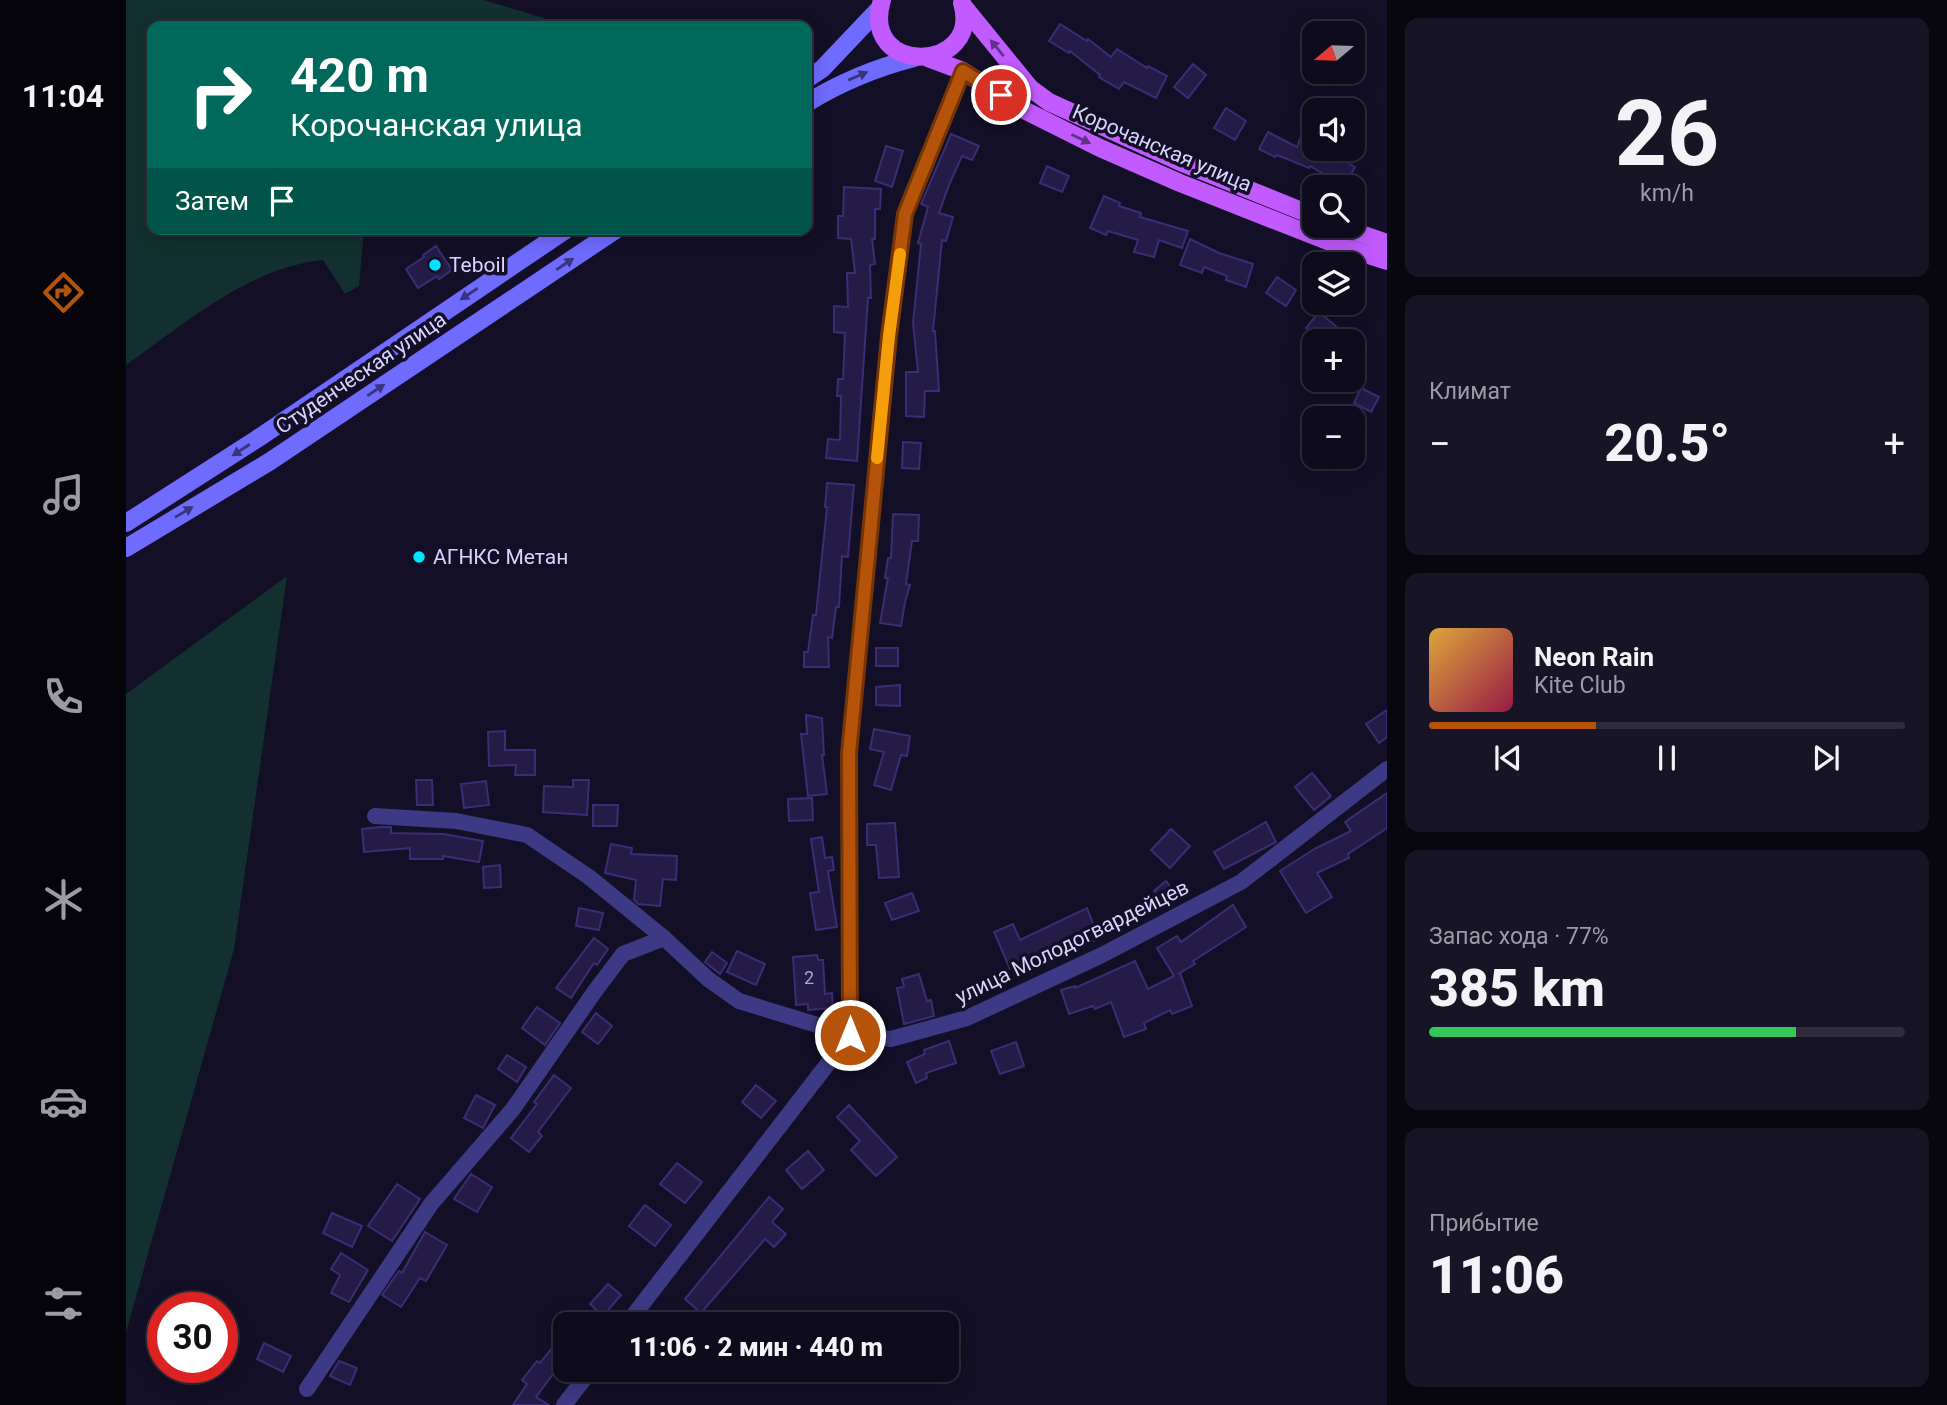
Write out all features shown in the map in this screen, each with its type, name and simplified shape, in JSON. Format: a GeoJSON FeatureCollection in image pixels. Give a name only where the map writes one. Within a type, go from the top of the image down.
{"type":"FeatureCollection","features":[{"type":"Feature","properties":{"kind":"main road"},"geometry":{"type":"LineString","coordinates":[[812,100],[866,72],[941,54],[952,46],[960,35],[964,21],[962,4]]}},
{"type":"Feature","properties":{"kind":"main road","name":"Корочанская улица"},"geometry":{"type":"LineString","coordinates":[[962,4],[1030,88],[1049,102],[1185,164],[1302,211]]}},
{"type":"Feature","properties":{"kind":"main road"},"geometry":{"type":"LineString","coordinates":[[812,76],[822,69],[881,5]]}},
{"type":"Feature","properties":{"kind":"main road","name":"Корочанская улица"},"geometry":{"type":"LineString","coordinates":[[881,5],[879,23],[883,35],[891,46],[902,54],[963,71],[1020,108],[1180,183],[1340,246],[1387,261]]}},
{"type":"Feature","properties":{"kind":"main road","name":"Студенческая улица"},"geometry":{"type":"LineString","coordinates":[[126,523],[257,439],[558,235]]}},
{"type":"Feature","properties":{"kind":"main road","name":"Студенческая улица"},"geometry":{"type":"LineString","coordinates":[[126,548],[269,461],[608,235]]}},
{"type":"Feature","properties":{"kind":"main road"},"geometry":{"type":"LineString","coordinates":[[1365,235],[1387,243]]}},
{"type":"Feature","properties":{"kind":"street"},"geometry":{"type":"LineString","coordinates":[[636,1312],[850,1035],[849,753],[889,336],[905,214],[963,71]]}},
{"type":"Feature","properties":{"kind":"street","name":"улица Молодогвардейцев"},"geometry":{"type":"LineString","coordinates":[[375,816],[456,821],[527,835],[589,877],[664,938],[708,979],[739,1001],[850,1035],[891,1038],[967,1018],[1102,955],[1241,882],[1387,769]]}},
{"type":"Feature","properties":{"kind":"street"},"geometry":{"type":"LineString","coordinates":[[307,1388],[431,1204],[513,1109],[623,954],[664,938]]}},
{"type":"Feature","properties":{"kind":"street"},"geometry":{"type":"LineString","coordinates":[[564,1405],[582,1382]]}},
{"type":"Feature","properties":{"kind":"green space"},"geometry":{"type":"Polygon","coordinates":[[[126,0],[484,0],[553,21],[147,21],[147,235],[363,235],[359,286],[345,294],[323,260],[296,265],[244,285],[126,365],[126,0]]]}},
{"type":"Feature","properties":{"kind":"green space"},"geometry":{"type":"Polygon","coordinates":[[[287,576],[234,949],[126,1332],[126,694],[287,576]]]}},
{"type":"Feature","properties":{"kind":"building"},"geometry":{"type":"Polygon","coordinates":[[[1060,24],[1087,41],[1088,39],[1111,57],[1117,49],[1147,68],[1148,66],[1167,76],[1156,98],[1124,82],[1119,89],[1099,77],[1100,75],[1070,51],[1069,53],[1049,41],[1060,24]]]}},
{"type":"Feature","properties":{"kind":"building"},"geometry":{"type":"Polygon","coordinates":[[[1193,64],[1206,75],[1188,98],[1174,87],[1193,64]]]}},
{"type":"Feature","properties":{"kind":"building"},"geometry":{"type":"Polygon","coordinates":[[[1226,108],[1246,121],[1235,140],[1214,128],[1226,108]]]}},
{"type":"Feature","properties":{"kind":"building"},"geometry":{"type":"Polygon","coordinates":[[[1268,132],[1297,147],[1300,139],[1302,140],[1302,161],[1345,161],[1355,167],[1350,175],[1325,175],[1310,166],[1309,168],[1277,155],[1275,157],[1259,149],[1268,132]]]}},
{"type":"Feature","properties":{"kind":"building"},"geometry":{"type":"Polygon","coordinates":[[[951,134],[979,146],[972,160],[962,156],[939,213],[953,217],[946,241],[942,240],[933,331],[939,391],[925,391],[924,417],[906,416],[906,372],[918,372],[913,323],[921,244],[918,243],[928,207],[921,204],[951,134]]]}},
{"type":"Feature","properties":{"kind":"building"},"geometry":{"type":"Polygon","coordinates":[[[886,146],[903,151],[892,187],[875,181],[886,146]]]}},
{"type":"Feature","properties":{"kind":"building"},"geometry":{"type":"Polygon","coordinates":[[[1047,166],[1069,176],[1062,192],[1040,183],[1047,166]]]}},
{"type":"Feature","properties":{"kind":"building"},"geometry":{"type":"Polygon","coordinates":[[[844,187],[881,189],[880,209],[875,209],[875,239],[872,239],[875,264],[870,265],[871,298],[868,298],[857,461],[826,458],[828,439],[840,440],[841,396],[837,396],[838,379],[843,379],[845,333],[834,332],[834,306],[848,307],[847,273],[855,273],[851,239],[838,238],[838,216],[843,216],[844,187]]]}},
{"type":"Feature","properties":{"kind":"building"},"geometry":{"type":"Polygon","coordinates":[[[1104,196],[1120,203],[1119,206],[1141,213],[1140,217],[1188,231],[1182,248],[1159,240],[1154,257],[1134,252],[1138,240],[1108,231],[1106,235],[1090,228],[1104,196]]]}},
{"type":"Feature","properties":{"kind":"building"},"geometry":{"type":"Polygon","coordinates":[[[1190,239],[1219,253],[1253,264],[1246,287],[1226,280],[1227,276],[1204,267],[1202,273],[1180,265],[1190,239]]]}},
{"type":"Feature","properties":{"kind":"building","name":"Teboil"},"geometry":{"type":"Polygon","coordinates":[[[436,246],[452,270],[418,288],[406,269],[436,246]]]}},
{"type":"Feature","properties":{"kind":"building"},"geometry":{"type":"Polygon","coordinates":[[[1277,277],[1296,290],[1286,306],[1266,293],[1277,277]]]}},
{"type":"Feature","properties":{"kind":"building"},"geometry":{"type":"Polygon","coordinates":[[[1317,315],[1323,315],[1339,329],[1307,329],[1317,315]]]}},
{"type":"Feature","properties":{"kind":"building"},"geometry":{"type":"Polygon","coordinates":[[[1365,390],[1379,397],[1371,412],[1365,406],[1354,403],[1359,392],[1365,390]]]}},
{"type":"Feature","properties":{"kind":"building"},"geometry":{"type":"Polygon","coordinates":[[[903,442],[921,443],[919,469],[902,468],[903,442]]]}},
{"type":"Feature","properties":{"kind":"building"},"geometry":{"type":"Polygon","coordinates":[[[827,483],[854,485],[848,557],[842,556],[839,607],[836,607],[832,638],[828,637],[829,667],[804,667],[804,652],[808,652],[813,615],[816,615],[827,483]]]}},
{"type":"Feature","properties":{"kind":"building"},"geometry":{"type":"Polygon","coordinates":[[[893,514],[919,515],[918,541],[912,541],[906,584],[910,585],[901,626],[880,623],[888,578],[885,578],[888,558],[891,558],[893,514]]]}},
{"type":"Feature","properties":{"kind":"building"},"geometry":{"type":"Polygon","coordinates":[[[876,648],[898,648],[898,666],[876,666],[876,648]]]}},
{"type":"Feature","properties":{"kind":"building"},"geometry":{"type":"Polygon","coordinates":[[[900,685],[900,706],[876,705],[876,687],[900,685]]]}},
{"type":"Feature","properties":{"kind":"building"},"geometry":{"type":"Polygon","coordinates":[[[1387,710],[1387,737],[1379,743],[1366,724],[1387,710]]]}},
{"type":"Feature","properties":{"kind":"building"},"geometry":{"type":"Polygon","coordinates":[[[806,715],[822,718],[822,755],[827,794],[808,796],[801,734],[807,734],[806,715]]]}},
{"type":"Feature","properties":{"kind":"building"},"geometry":{"type":"Polygon","coordinates":[[[874,729],[910,736],[907,756],[901,755],[891,790],[874,785],[884,752],[870,749],[874,729]]]}},
{"type":"Feature","properties":{"kind":"building"},"geometry":{"type":"Polygon","coordinates":[[[505,731],[505,750],[535,750],[535,775],[515,775],[516,765],[489,766],[488,732],[505,731]]]}},
{"type":"Feature","properties":{"kind":"building"},"geometry":{"type":"Polygon","coordinates":[[[1312,773],[1331,796],[1314,810],[1295,787],[1312,773]]]}},
{"type":"Feature","properties":{"kind":"building"},"geometry":{"type":"Polygon","coordinates":[[[416,780],[432,780],[433,805],[417,805],[416,780]]]}},
{"type":"Feature","properties":{"kind":"building"},"geometry":{"type":"Polygon","coordinates":[[[573,780],[589,780],[587,815],[543,812],[544,786],[573,787],[573,780]]]}},
{"type":"Feature","properties":{"kind":"building"},"geometry":{"type":"Polygon","coordinates":[[[486,781],[489,805],[464,808],[461,784],[486,781]]]}},
{"type":"Feature","properties":{"kind":"building"},"geometry":{"type":"Polygon","coordinates":[[[1387,793],[1387,828],[1348,854],[1349,858],[1317,873],[1332,897],[1306,913],[1280,871],[1316,848],[1351,831],[1345,822],[1387,793]]]}},
{"type":"Feature","properties":{"kind":"building"},"geometry":{"type":"Polygon","coordinates":[[[812,798],[813,820],[789,821],[788,799],[812,798]]]}},
{"type":"Feature","properties":{"kind":"building"},"geometry":{"type":"Polygon","coordinates":[[[593,805],[618,805],[617,826],[593,826],[593,805]]]}},
{"type":"Feature","properties":{"kind":"building"},"geometry":{"type":"Polygon","coordinates":[[[1266,822],[1276,842],[1224,869],[1214,852],[1266,822]]]}},
{"type":"Feature","properties":{"kind":"building"},"geometry":{"type":"Polygon","coordinates":[[[895,823],[899,877],[879,878],[876,845],[867,845],[867,824],[895,823]]]}},
{"type":"Feature","properties":{"kind":"building"},"geometry":{"type":"Polygon","coordinates":[[[391,827],[391,833],[444,834],[483,841],[479,862],[443,856],[443,859],[410,859],[410,848],[364,852],[362,829],[391,827]]]}},
{"type":"Feature","properties":{"kind":"building"},"geometry":{"type":"Polygon","coordinates":[[[1171,829],[1190,846],[1170,868],[1151,850],[1171,829]]]}},
{"type":"Feature","properties":{"kind":"building"},"geometry":{"type":"Polygon","coordinates":[[[822,837],[825,858],[832,857],[834,870],[828,871],[837,927],[816,930],[810,893],[819,892],[811,839],[822,837]]]}},
{"type":"Feature","properties":{"kind":"building"},"geometry":{"type":"Polygon","coordinates":[[[611,844],[632,848],[631,854],[677,856],[676,880],[663,879],[660,906],[638,904],[634,900],[636,880],[605,873],[611,844]]]}},
{"type":"Feature","properties":{"kind":"building"},"geometry":{"type":"Polygon","coordinates":[[[500,865],[501,887],[484,888],[483,867],[500,865]]]}},
{"type":"Feature","properties":{"kind":"building"},"geometry":{"type":"Polygon","coordinates":[[[1166,881],[1179,898],[1167,908],[1154,891],[1166,881]]]}},
{"type":"Feature","properties":{"kind":"building"},"geometry":{"type":"Polygon","coordinates":[[[912,893],[919,911],[892,920],[885,903],[912,893]]]}},
{"type":"Feature","properties":{"kind":"building"},"geometry":{"type":"Polygon","coordinates":[[[1233,905],[1246,927],[1193,961],[1195,964],[1178,974],[1180,973],[1192,1006],[1172,1014],[1170,1010],[1144,1023],[1146,1029],[1124,1037],[1111,1002],[1095,1009],[1093,1006],[1069,1014],[1061,990],[1075,988],[1135,961],[1148,989],[1174,976],[1157,948],[1177,936],[1181,942],[1233,905]]]}},
{"type":"Feature","properties":{"kind":"building"},"geometry":{"type":"Polygon","coordinates":[[[579,908],[603,913],[599,930],[576,926],[579,908]]]}},
{"type":"Feature","properties":{"kind":"building"},"geometry":{"type":"Polygon","coordinates":[[[1087,908],[1099,939],[1081,946],[1080,942],[1040,963],[1037,957],[1010,969],[994,932],[1013,924],[1020,940],[1087,908]]]}},
{"type":"Feature","properties":{"kind":"building"},"geometry":{"type":"Polygon","coordinates":[[[594,938],[608,949],[597,965],[594,963],[571,998],[556,988],[594,938]]]}},
{"type":"Feature","properties":{"kind":"building"},"geometry":{"type":"Polygon","coordinates":[[[737,951],[765,964],[756,985],[727,972],[737,951]]]}},
{"type":"Feature","properties":{"kind":"building"},"geometry":{"type":"Polygon","coordinates":[[[712,952],[727,963],[720,974],[705,962],[712,952]]]}},
{"type":"Feature","properties":{"kind":"building"},"geometry":{"type":"Polygon","coordinates":[[[817,955],[818,960],[823,960],[825,994],[832,993],[833,1008],[808,1010],[808,1004],[796,1005],[793,957],[817,955]]]}},
{"type":"Feature","properties":{"kind":"building"},"geometry":{"type":"Polygon","coordinates":[[[919,974],[927,1001],[931,1000],[934,1016],[904,1024],[897,988],[904,987],[902,979],[919,974]]]}},
{"type":"Feature","properties":{"kind":"building"},"geometry":{"type":"Polygon","coordinates":[[[537,1007],[560,1023],[545,1045],[522,1028],[537,1007]]]}},
{"type":"Feature","properties":{"kind":"building"},"geometry":{"type":"Polygon","coordinates":[[[596,1013],[612,1026],[598,1044],[582,1032],[596,1013]]]}},
{"type":"Feature","properties":{"kind":"building"},"geometry":{"type":"Polygon","coordinates":[[[949,1041],[956,1063],[926,1073],[927,1078],[916,1083],[907,1062],[925,1054],[924,1050],[949,1041]]]}},
{"type":"Feature","properties":{"kind":"building"},"geometry":{"type":"Polygon","coordinates":[[[1016,1042],[1024,1066],[1000,1074],[991,1051],[1016,1042]]]}},
{"type":"Feature","properties":{"kind":"building"},"geometry":{"type":"Polygon","coordinates":[[[507,1055],[526,1067],[517,1082],[498,1069],[507,1055]]]}},
{"type":"Feature","properties":{"kind":"building"},"geometry":{"type":"Polygon","coordinates":[[[554,1075],[571,1088],[538,1132],[542,1136],[529,1152],[511,1138],[537,1104],[534,1102],[554,1075]]]}},
{"type":"Feature","properties":{"kind":"building"},"geometry":{"type":"Polygon","coordinates":[[[756,1085],[776,1101],[761,1118],[742,1102],[756,1085]]]}},
{"type":"Feature","properties":{"kind":"building"},"geometry":{"type":"Polygon","coordinates":[[[476,1095],[495,1105],[483,1128],[464,1118],[476,1095]]]}},
{"type":"Feature","properties":{"kind":"building"},"geometry":{"type":"Polygon","coordinates":[[[849,1105],[897,1157],[876,1176],[851,1150],[860,1141],[837,1117],[849,1105]]]}},
{"type":"Feature","properties":{"kind":"building"},"geometry":{"type":"Polygon","coordinates":[[[808,1151],[824,1170],[802,1189],[786,1170],[808,1151]]]}},
{"type":"Feature","properties":{"kind":"building"},"geometry":{"type":"Polygon","coordinates":[[[677,1163],[702,1182],[685,1203],[660,1184],[677,1163]]]}},
{"type":"Feature","properties":{"kind":"building"},"geometry":{"type":"Polygon","coordinates":[[[471,1174],[492,1187],[477,1212],[454,1199],[471,1174]]]}},
{"type":"Feature","properties":{"kind":"building"},"geometry":{"type":"Polygon","coordinates":[[[397,1184],[420,1199],[392,1241],[368,1226],[397,1184]]]}},
{"type":"Feature","properties":{"kind":"building"},"geometry":{"type":"Polygon","coordinates":[[[769,1197],[783,1209],[772,1222],[786,1234],[774,1247],[765,1239],[702,1312],[685,1299],[769,1197]]]}},
{"type":"Feature","properties":{"kind":"building"},"geometry":{"type":"Polygon","coordinates":[[[645,1205],[671,1225],[655,1246],[629,1226],[645,1205]]]}},
{"type":"Feature","properties":{"kind":"building"},"geometry":{"type":"Polygon","coordinates":[[[332,1213],[362,1226],[352,1247],[323,1233],[332,1213]]]}},
{"type":"Feature","properties":{"kind":"building"},"geometry":{"type":"Polygon","coordinates":[[[425,1232],[447,1245],[426,1281],[420,1278],[401,1307],[382,1295],[399,1271],[402,1273],[425,1232]]]}},
{"type":"Feature","properties":{"kind":"building"},"geometry":{"type":"Polygon","coordinates":[[[341,1253],[368,1270],[349,1302],[331,1293],[340,1275],[331,1269],[341,1253]]]}},
{"type":"Feature","properties":{"kind":"building"},"geometry":{"type":"Polygon","coordinates":[[[608,1284],[621,1295],[606,1312],[599,1312],[590,1304],[608,1284]]]}},
{"type":"Feature","properties":{"kind":"building"},"geometry":{"type":"Polygon","coordinates":[[[264,1343],[291,1356],[283,1372],[257,1359],[264,1343]]]}},
{"type":"Feature","properties":{"kind":"building"},"geometry":{"type":"Polygon","coordinates":[[[553,1347],[553,1374],[536,1397],[549,1405],[513,1405],[527,1384],[522,1380],[537,1361],[540,1363],[553,1347]]]}},
{"type":"Feature","properties":{"kind":"building"},"geometry":{"type":"Polygon","coordinates":[[[339,1361],[357,1368],[350,1385],[330,1376],[339,1361]]]}},
{"type":"Feature","properties":{"kind":"slow traffic"},"geometry":{"type":"LineString","coordinates":[[877,458],[900,254]]}},
{"type":"Feature","properties":{"kind":"place","name":"Teboil"},"geometry":{"type":"Point","coordinates":[435,265]}},
{"type":"Feature","properties":{"kind":"place","name":"АГНКС Метан"},"geometry":{"type":"Point","coordinates":[419,557]}},
{"type":"Feature","properties":{"kind":"route"},"geometry":{"type":"LineString","coordinates":[[850,1035],[849,753],[889,336],[905,214],[963,71],[1001,95]]}}]}
